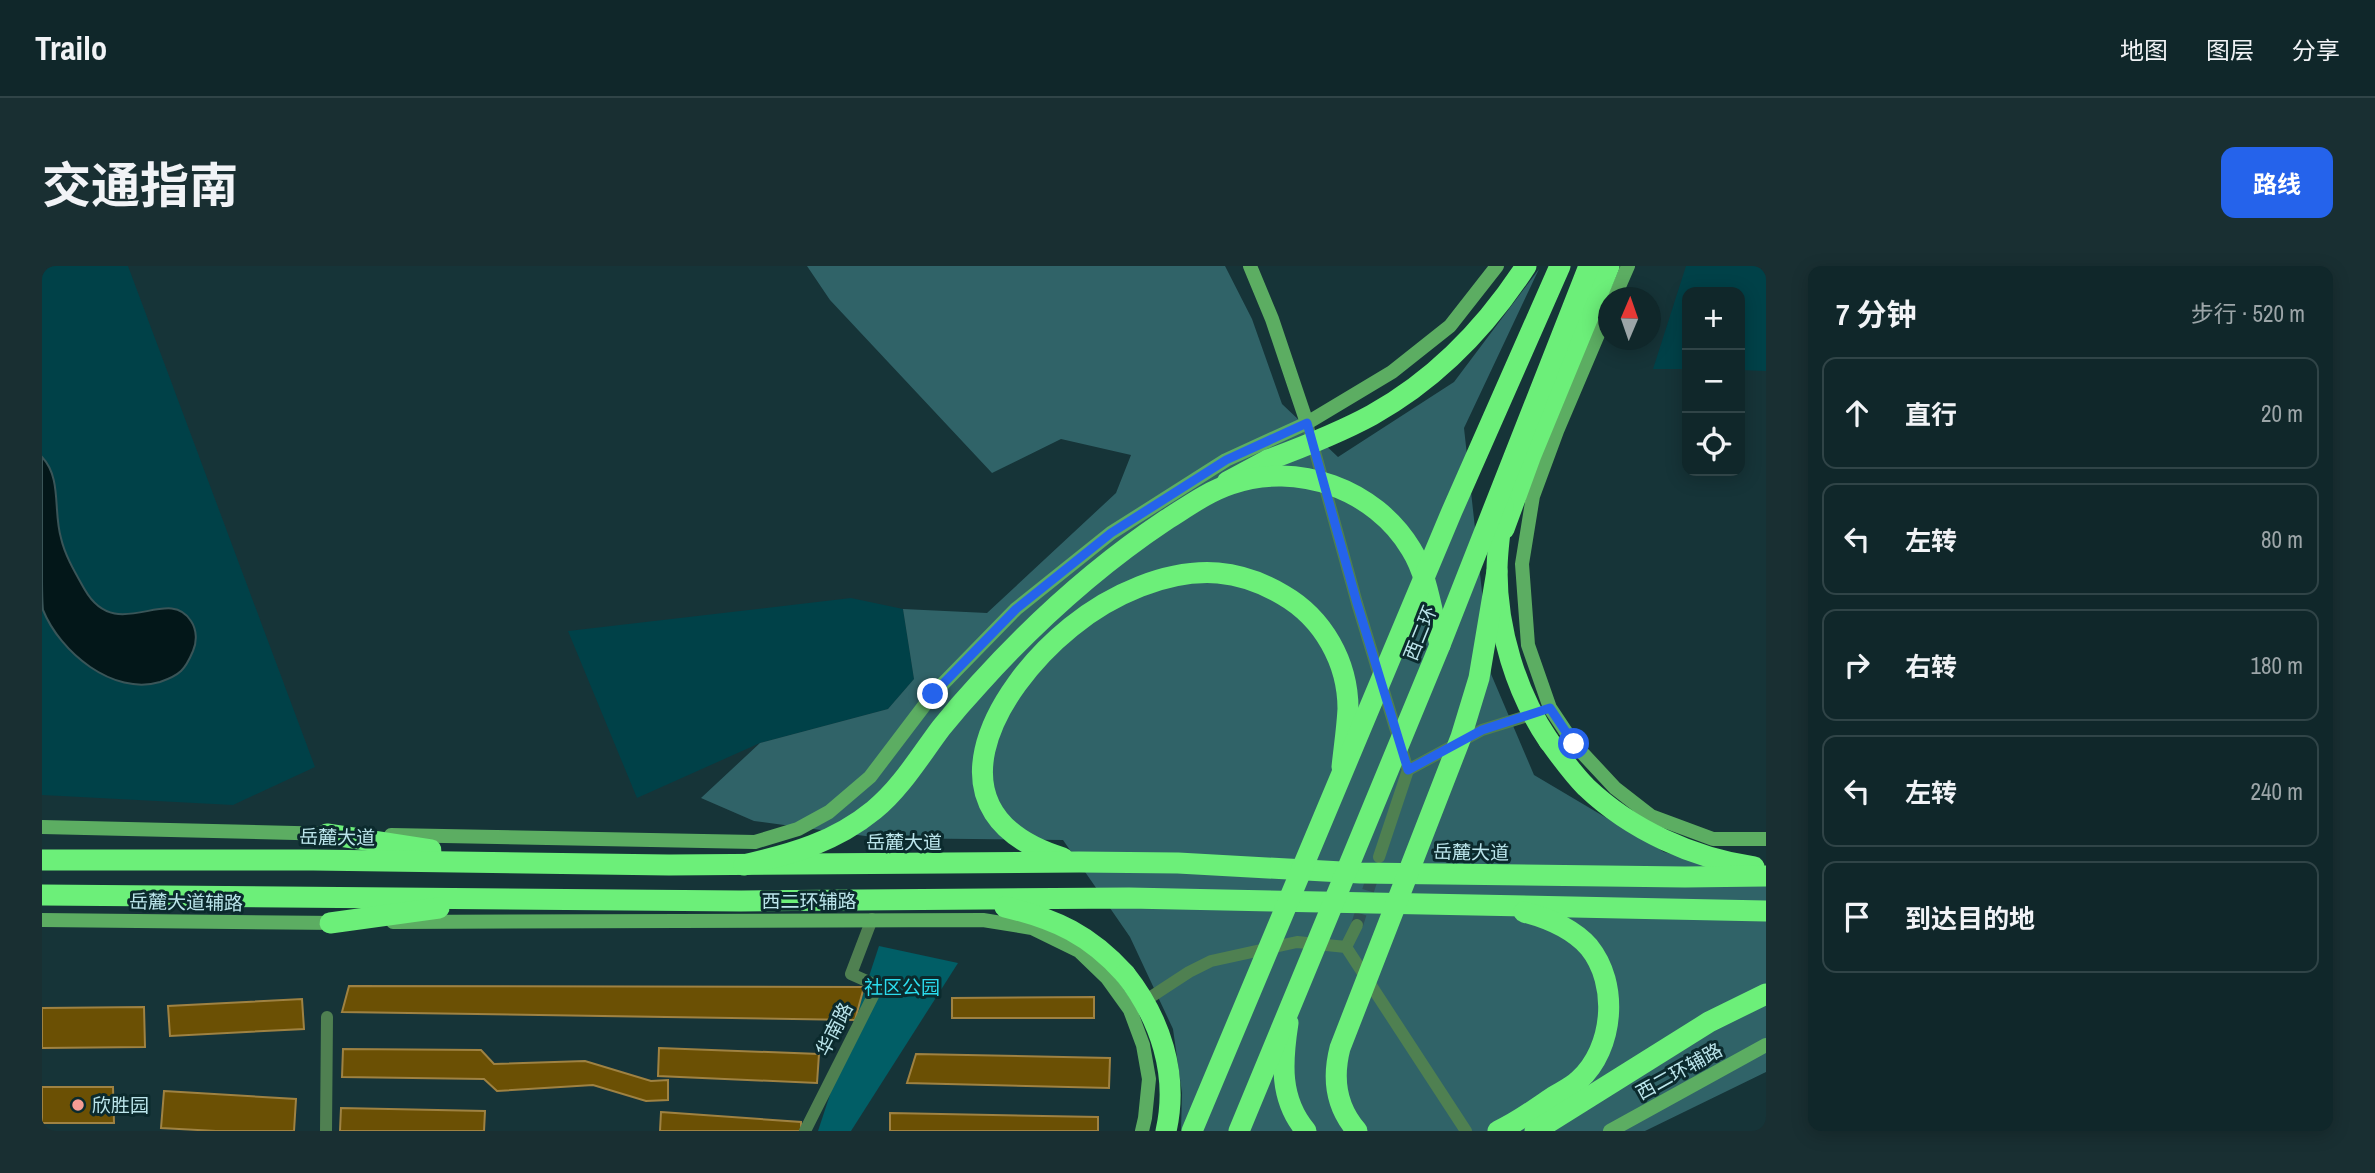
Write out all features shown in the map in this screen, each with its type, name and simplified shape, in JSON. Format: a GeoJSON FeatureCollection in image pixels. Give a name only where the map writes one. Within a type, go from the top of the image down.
{"type":"FeatureCollection","features":[{"type":"Feature","properties":{"kind":"highway"},"geometry":{"type":"LineString","coordinates":[[744,865],[819,845],[850,828],[875,809],[980,683],[1062,601],[1142,536],[1250,468],[1350,426],[1401,397],[1425,379],[1471,336],[1495,309],[1526,266]]}},
{"type":"Feature","properties":{"kind":"highway"},"geometry":{"type":"LineString","coordinates":[[1192,1131],[1341,772],[1560,266]]}},
{"type":"Feature","properties":{"kind":"highway","name":"西二环"},"geometry":{"type":"LineString","coordinates":[[1239,1131],[1440,645],[1590,266]]}},
{"type":"Feature","properties":{"kind":"highway"},"geometry":{"type":"LineString","coordinates":[[1555,355],[1602,266]]}},
{"type":"Feature","properties":{"kind":"highway"},"geometry":{"type":"LineString","coordinates":[[1500,544],[1512,503],[1609,266]]}},
{"type":"Feature","properties":{"kind":"highway"},"geometry":{"type":"LineString","coordinates":[[1212,492],[1245,479],[1307,479],[1352,492],[1368,502],[1397,529],[1412,550],[1422,573],[1440,645]]}},
{"type":"Feature","properties":{"kind":"highway"},"geometry":{"type":"LineString","coordinates":[[1357,1131],[1345,1116],[1340,1104],[1336,1082],[1337,1059],[1343,1037],[1461,737],[1479,678],[1497,571],[1506,481]]}},
{"type":"Feature","properties":{"kind":"highway"},"geometry":{"type":"LineString","coordinates":[[1497,571],[1502,619],[1511,662],[1535,722],[1588,788],[1637,825],[1697,855],[1766,869]]}},
{"type":"Feature","properties":{"kind":"highway"},"geometry":{"type":"LineString","coordinates":[[1079,862],[1043,851],[1024,841],[1002,822],[995,815],[987,798],[981,765],[984,746],[1008,696],[1050,645],[1072,626],[1117,597],[1179,576],[1208,573],[1237,576],[1275,590],[1303,608],[1326,635],[1334,650],[1345,685],[1348,709],[1341,772]]}},
{"type":"Feature","properties":{"kind":"highway"},"geometry":{"type":"LineString","coordinates":[[327,834],[505,862]]}},
{"type":"Feature","properties":{"kind":"highway","name":"岳麓大道"},"geometry":{"type":"LineString","coordinates":[[42,860],[744,865],[1079,862],[1178,863],[1373,873],[1766,876]]}},
{"type":"Feature","properties":{"kind":"highway"},"geometry":{"type":"LineString","coordinates":[[42,895],[741,901],[1129,898],[1766,911]]}},
{"type":"Feature","properties":{"kind":"highway"},"geometry":{"type":"LineString","coordinates":[[330,923],[507,899]]}},
{"type":"Feature","properties":{"kind":"highway"},"geometry":{"type":"LineString","coordinates":[[962,899],[1006,907],[1055,921],[1094,943],[1125,974],[1143,999],[1161,1034],[1169,1070],[1170,1095],[1166,1131]]}},
{"type":"Feature","properties":{"kind":"highway"},"geometry":{"type":"LineString","coordinates":[[1498,1131],[1513,1124],[1580,1079],[1594,1060],[1604,1039],[1609,1005],[1599,963],[1588,947],[1573,934],[1535,915],[1502,906]]}},
{"type":"Feature","properties":{"kind":"highway"},"geometry":{"type":"LineString","coordinates":[[1535,1131],[1709,1022],[1766,994]]}},
{"type":"Feature","properties":{"kind":"highway"},"geometry":{"type":"LineString","coordinates":[[1289,1014],[1283,1077],[1293,1111],[1306,1131]]}},
{"type":"Feature","properties":{"kind":"highway"},"geometry":{"type":"LineString","coordinates":[[1203,1131],[1210,1088]]}},
{"type":"Feature","properties":{"kind":"street"},"geometry":{"type":"LineString","coordinates":[[1250,266],[1272,319],[1307,423],[1357,603],[1408,770],[1379,857]]}},
{"type":"Feature","properties":{"kind":"street"},"geometry":{"type":"LineString","coordinates":[[42,827],[755,842],[798,829],[829,812],[870,777],[933,694],[1016,609],[1111,533],[1226,460],[1307,423],[1392,372],[1450,326],[1497,266]]}},
{"type":"Feature","properties":{"kind":"street"},"geometry":{"type":"LineString","coordinates":[[1619,287],[1628,266]]}},
{"type":"Feature","properties":{"kind":"street"},"geometry":{"type":"LineString","coordinates":[[1598,334],[1556,430],[1533,496],[1521,564],[1528,645],[1550,708],[1574,744],[1606,779],[1651,816],[1713,839],[1766,839]]}},
{"type":"Feature","properties":{"kind":"street"},"geometry":{"type":"LineString","coordinates":[[1408,770],[1482,730],[1550,708]]}},
{"type":"Feature","properties":{"kind":"street","name":"西二环辅路"},"geometry":{"type":"LineString","coordinates":[[330,923],[872,919],[983,920],[1032,928],[1079,951],[1107,978],[1130,1010],[1143,1045],[1149,1079],[1142,1131]]}},
{"type":"Feature","properties":{"kind":"street","name":"华南路"},"geometry":{"type":"LineString","coordinates":[[805,1131],[878,986],[851,974],[872,919]]}},
{"type":"Feature","properties":{"kind":"street","name":"岳麓大道辅路"},"geometry":{"type":"LineString","coordinates":[[42,920],[330,923]]}},
{"type":"Feature","properties":{"kind":"street"},"geometry":{"type":"LineString","coordinates":[[1346,947],[1357,925]]}},
{"type":"Feature","properties":{"kind":"street"},"geometry":{"type":"LineString","coordinates":[[1130,1010],[1211,961],[1297,942],[1346,947]]}},
{"type":"Feature","properties":{"kind":"street"},"geometry":{"type":"LineString","coordinates":[[1346,947],[1466,1131]]}},
{"type":"Feature","properties":{"kind":"street"},"geometry":{"type":"LineString","coordinates":[[326,1131],[327,1017]]}},
{"type":"Feature","properties":{"kind":"street","name":"西二环辅路"},"geometry":{"type":"LineString","coordinates":[[1610,1131],[1766,1045]]}},
{"type":"Feature","properties":{"kind":"shaded area"},"geometry":{"type":"Polygon","coordinates":[[[42,266],[128,266],[315,767],[233,805],[42,795],[42,266]]]}},
{"type":"Feature","properties":{"kind":"shaded area"},"geometry":{"type":"Polygon","coordinates":[[[807,266],[1225,266],[1252,319],[1282,404],[1338,457],[1454,382],[1539,269],[1464,428],[1491,674],[1534,775],[1664,852],[1766,880],[1766,1072],[1645,1131],[1181,1131],[1182,1093],[1173,1029],[1130,937],[1063,840],[880,838],[754,821],[701,798],[760,743],[888,709],[914,679],[903,609],[987,613],[1116,493],[1131,455],[1061,439],[992,473],[830,300],[807,266]]]}},
{"type":"Feature","properties":{"kind":"shaded area"},"geometry":{"type":"Polygon","coordinates":[[[1686,266],[1766,266],[1766,371],[1745,370],[1745,287],[1682,287],[1682,369],[1653,369],[1686,266]]]}},
{"type":"Feature","properties":{"kind":"shaded area"},"geometry":{"type":"Polygon","coordinates":[[[42,457],[55,485],[59,528],[65,551],[85,590],[98,606],[112,613],[127,614],[169,608],[181,611],[191,621],[196,640],[187,663],[177,674],[160,682],[142,685],[124,683],[90,667],[75,655],[51,626],[42,602],[42,457]]]}},
{"type":"Feature","properties":{"kind":"shaded area"},"geometry":{"type":"Polygon","coordinates":[[[851,598],[903,609],[914,679],[888,709],[760,743],[637,798],[568,631],[851,598]]]}},
{"type":"Feature","properties":{"kind":"green space","name":"社区公园"},"geometry":{"type":"Polygon","coordinates":[[[879,946],[958,963],[851,1131],[818,1131],[879,946]]]}},
{"type":"Feature","properties":{"kind":"building"},"geometry":{"type":"Polygon","coordinates":[[[349,986],[864,987],[855,1020],[342,1012],[349,986]]]}},
{"type":"Feature","properties":{"kind":"building"},"geometry":{"type":"Polygon","coordinates":[[[1094,997],[1094,1018],[952,1018],[952,998],[1094,997]]]}},
{"type":"Feature","properties":{"kind":"building"},"geometry":{"type":"Polygon","coordinates":[[[302,999],[304,1029],[170,1036],[168,1006],[302,999]]]}},
{"type":"Feature","properties":{"kind":"building"},"geometry":{"type":"Polygon","coordinates":[[[144,1007],[145,1047],[42,1048],[42,1008],[144,1007]]]}},
{"type":"Feature","properties":{"kind":"building"},"geometry":{"type":"Polygon","coordinates":[[[659,1048],[819,1054],[817,1083],[658,1076],[659,1048]]]}},
{"type":"Feature","properties":{"kind":"building"},"geometry":{"type":"Polygon","coordinates":[[[343,1049],[481,1050],[494,1064],[585,1061],[651,1081],[668,1080],[668,1100],[646,1101],[593,1085],[497,1091],[484,1079],[342,1077],[343,1049]]]}},
{"type":"Feature","properties":{"kind":"building"},"geometry":{"type":"Polygon","coordinates":[[[916,1054],[1110,1058],[1109,1088],[907,1083],[916,1054]]]}},
{"type":"Feature","properties":{"kind":"building","name":"欣胜园"},"geometry":{"type":"Polygon","coordinates":[[[42,1087],[113,1087],[114,1123],[42,1123],[42,1087]]]}},
{"type":"Feature","properties":{"kind":"building"},"geometry":{"type":"Polygon","coordinates":[[[164,1091],[296,1099],[294,1131],[161,1128],[164,1091]]]}},
{"type":"Feature","properties":{"kind":"building"},"geometry":{"type":"Polygon","coordinates":[[[341,1108],[485,1111],[484,1131],[340,1131],[341,1108]]]}},
{"type":"Feature","properties":{"kind":"building"},"geometry":{"type":"Polygon","coordinates":[[[661,1112],[801,1122],[801,1131],[660,1131],[661,1112]]]}},
{"type":"Feature","properties":{"kind":"building"},"geometry":{"type":"Polygon","coordinates":[[[890,1113],[1098,1117],[1098,1131],[890,1131],[890,1113]]]}},
{"type":"Feature","properties":{"kind":"tunnel"},"geometry":{"type":"LineString","coordinates":[[1357,925],[1375,869]]}},
{"type":"Feature","properties":{"kind":"place","name":"欣胜园"},"geometry":{"type":"Point","coordinates":[78,1105]}},
{"type":"Feature","properties":{"kind":"route"},"geometry":{"type":"LineString","coordinates":[[933,694],[1016,609],[1111,533],[1226,460],[1307,423],[1357,603],[1408,770],[1482,730],[1550,708],[1574,744]]}}]}
